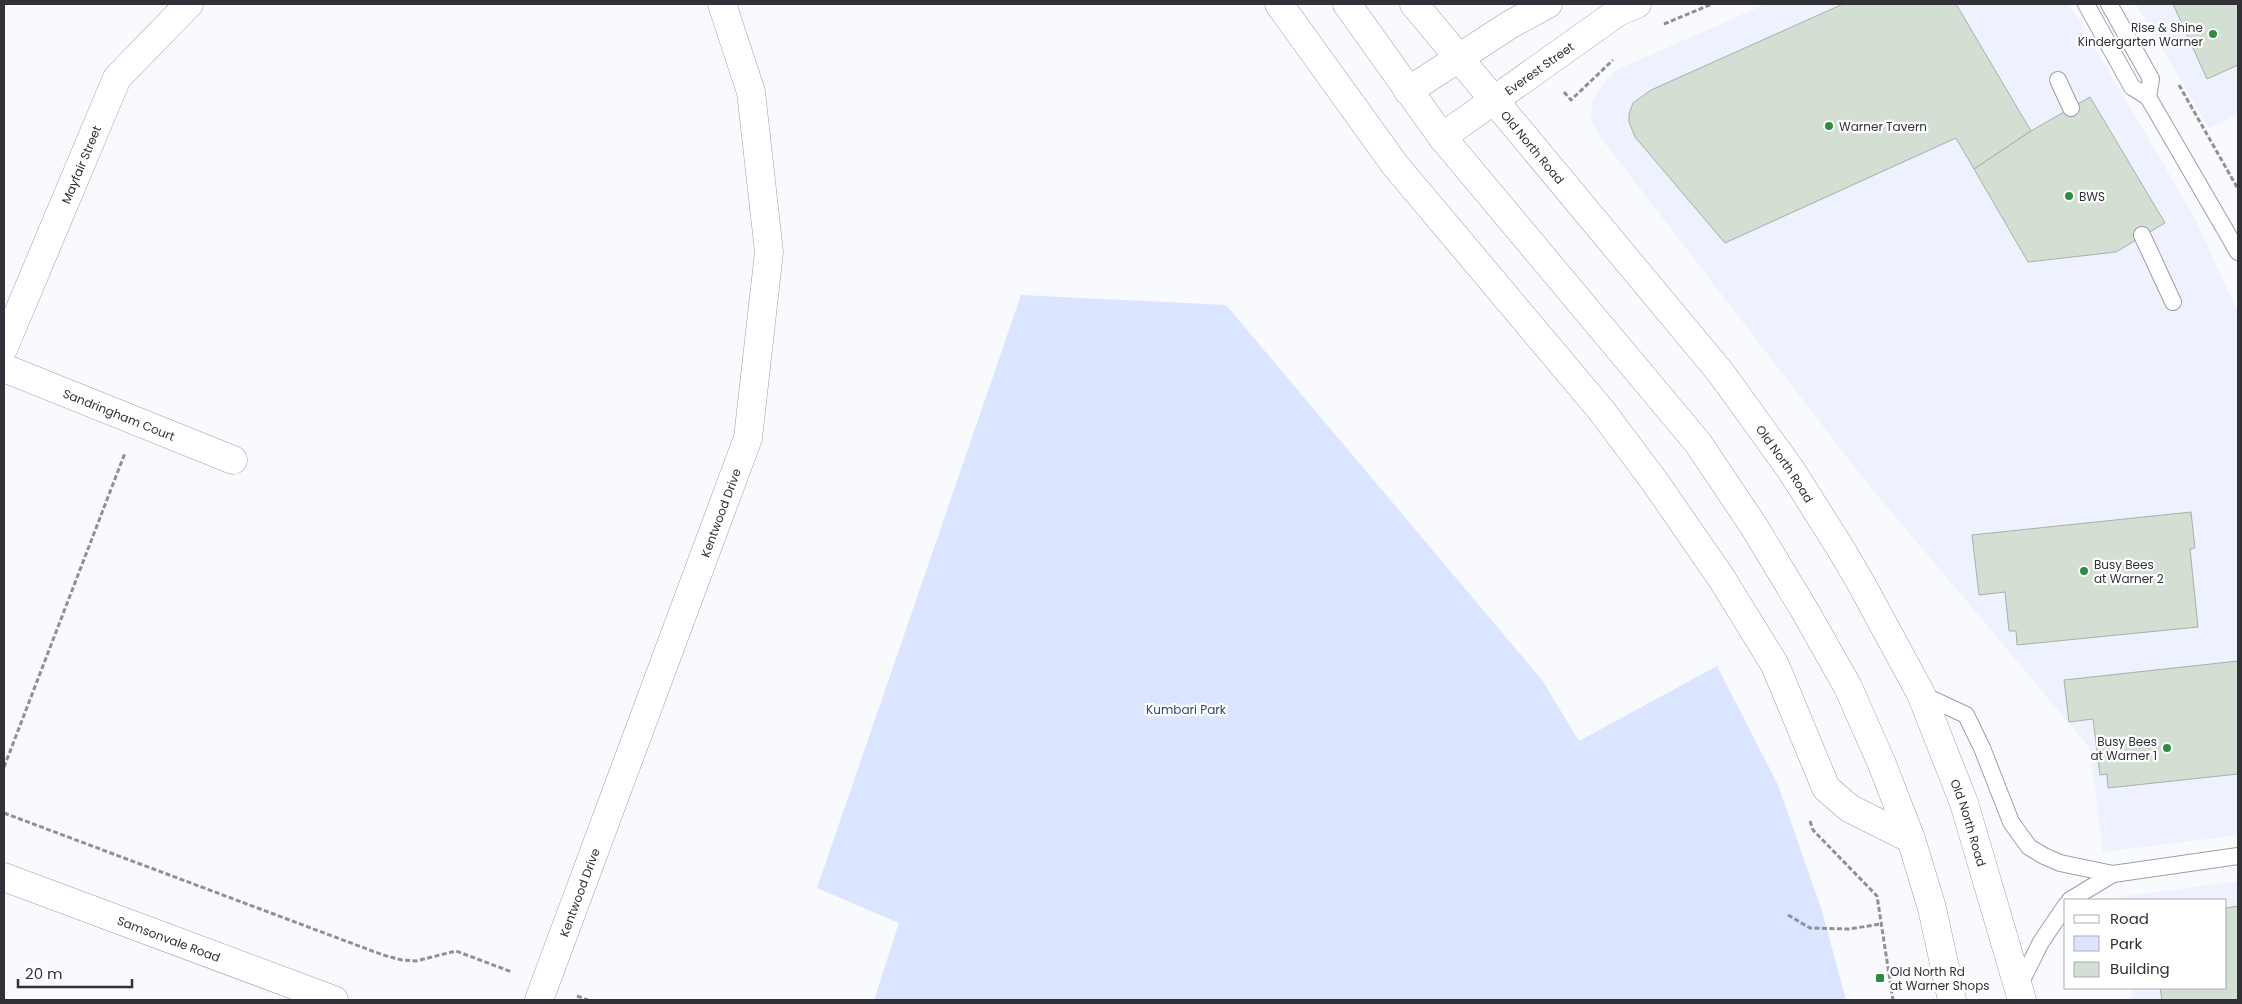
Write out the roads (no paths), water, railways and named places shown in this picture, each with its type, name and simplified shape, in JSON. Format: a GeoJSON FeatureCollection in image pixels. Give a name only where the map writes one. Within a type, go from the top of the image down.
{"type":"FeatureCollection","features":[{"type":"Feature","properties":{"kind":"street","name":"Mayfair Street"},"geometry":{"type":"LineString","coordinates":[[4,347],[117,78],[189,4]]}},
{"type":"Feature","properties":{"kind":"street","name":"Kentwood Drive"},"geometry":{"type":"LineString","coordinates":[[542,993],[748,438],[770,252],[751,92],[722,4]]}},
{"type":"Feature","properties":{"kind":"street"},"geometry":{"type":"LineString","coordinates":[[1279,4],[1395,165],[1601,410],[1655,482],[1722,579],[1776,665],[1826,788],[1849,808],[1910,839]]}},
{"type":"Feature","properties":{"kind":"street"},"geometry":{"type":"LineString","coordinates":[[1347,4],[1408,92],[1442,137],[1698,443],[1753,525],[1806,611],[1848,687],[1882,764],[1910,839],[1932,908],[1952,1000]]}},
{"type":"Feature","properties":{"kind":"street","name":"Old North Road"},"geometry":{"type":"LineString","coordinates":[[1414,4],[1727,381],[1791,470],[1831,533],[1862,584],[1922,694],[1964,803],[2020,993]]}},
{"type":"Feature","properties":{"kind":"street"},"geometry":{"type":"LineString","coordinates":[[1408,92],[1511,24],[1548,4]]}},
{"type":"Feature","properties":{"kind":"street","name":"Everest Street"},"geometry":{"type":"LineString","coordinates":[[1442,137],[1618,12],[1637,4]]}},
{"type":"Feature","properties":{"kind":"street","name":"Sandringham Court"},"geometry":{"type":"LineString","coordinates":[[4,368],[232,460]]}},
{"type":"Feature","properties":{"kind":"street","name":"Samsonvale Road"},"geometry":{"type":"LineString","coordinates":[[10,883],[334,1000]]}},
{"type":"Feature","properties":{"kind":"lane"},"geometry":{"type":"LineString","coordinates":[[2086,4],[2132,86],[2148,97],[2238,252]]}},
{"type":"Feature","properties":{"kind":"lane"},"geometry":{"type":"LineString","coordinates":[[2109,4],[2151,79],[2148,97]]}},
{"type":"Feature","properties":{"kind":"lane"},"geometry":{"type":"LineString","coordinates":[[2058,80],[2071,108]]}},
{"type":"Feature","properties":{"kind":"lane"},"geometry":{"type":"LineString","coordinates":[[2142,236],[2173,302]]}},
{"type":"Feature","properties":{"kind":"lane"},"geometry":{"type":"LineString","coordinates":[[1922,694],[1966,715],[2011,822],[2029,847],[2044,856],[2060,863],[2112,874],[2238,856]]}},
{"type":"Feature","properties":{"kind":"lane"},"geometry":{"type":"LineString","coordinates":[[2072,899],[2112,874]]}},
{"type":"Feature","properties":{"kind":"lane"},"geometry":{"type":"LineString","coordinates":[[2020,993],[2041,942],[2064,907]]}},
{"type":"Feature","properties":{"kind":"place","name":"Rise & Shine Kindergarten Warner"},"geometry":{"type":"Point","coordinates":[2213,34]}},
{"type":"Feature","properties":{"kind":"place","name":"Warner Tavern"},"geometry":{"type":"Point","coordinates":[1829,126]}},
{"type":"Feature","properties":{"kind":"place","name":"BWS"},"geometry":{"type":"Point","coordinates":[2069,196]}},
{"type":"Feature","properties":{"kind":"place","name":"Busy Bees at Warner 2"},"geometry":{"type":"Point","coordinates":[2084,571]}},
{"type":"Feature","properties":{"kind":"place","name":"Busy Bees at Warner 1"},"geometry":{"type":"Point","coordinates":[2167,748]}},
{"type":"Feature","properties":{"kind":"place","name":"Old North Rd at Warner Shops"},"geometry":{"type":"Point","coordinates":[1880,978]}},
{"type":"Feature","properties":{"kind":"park label","name":"Kumbari Park"},"geometry":{"type":"Point","coordinates":[1186,709]}}]}
